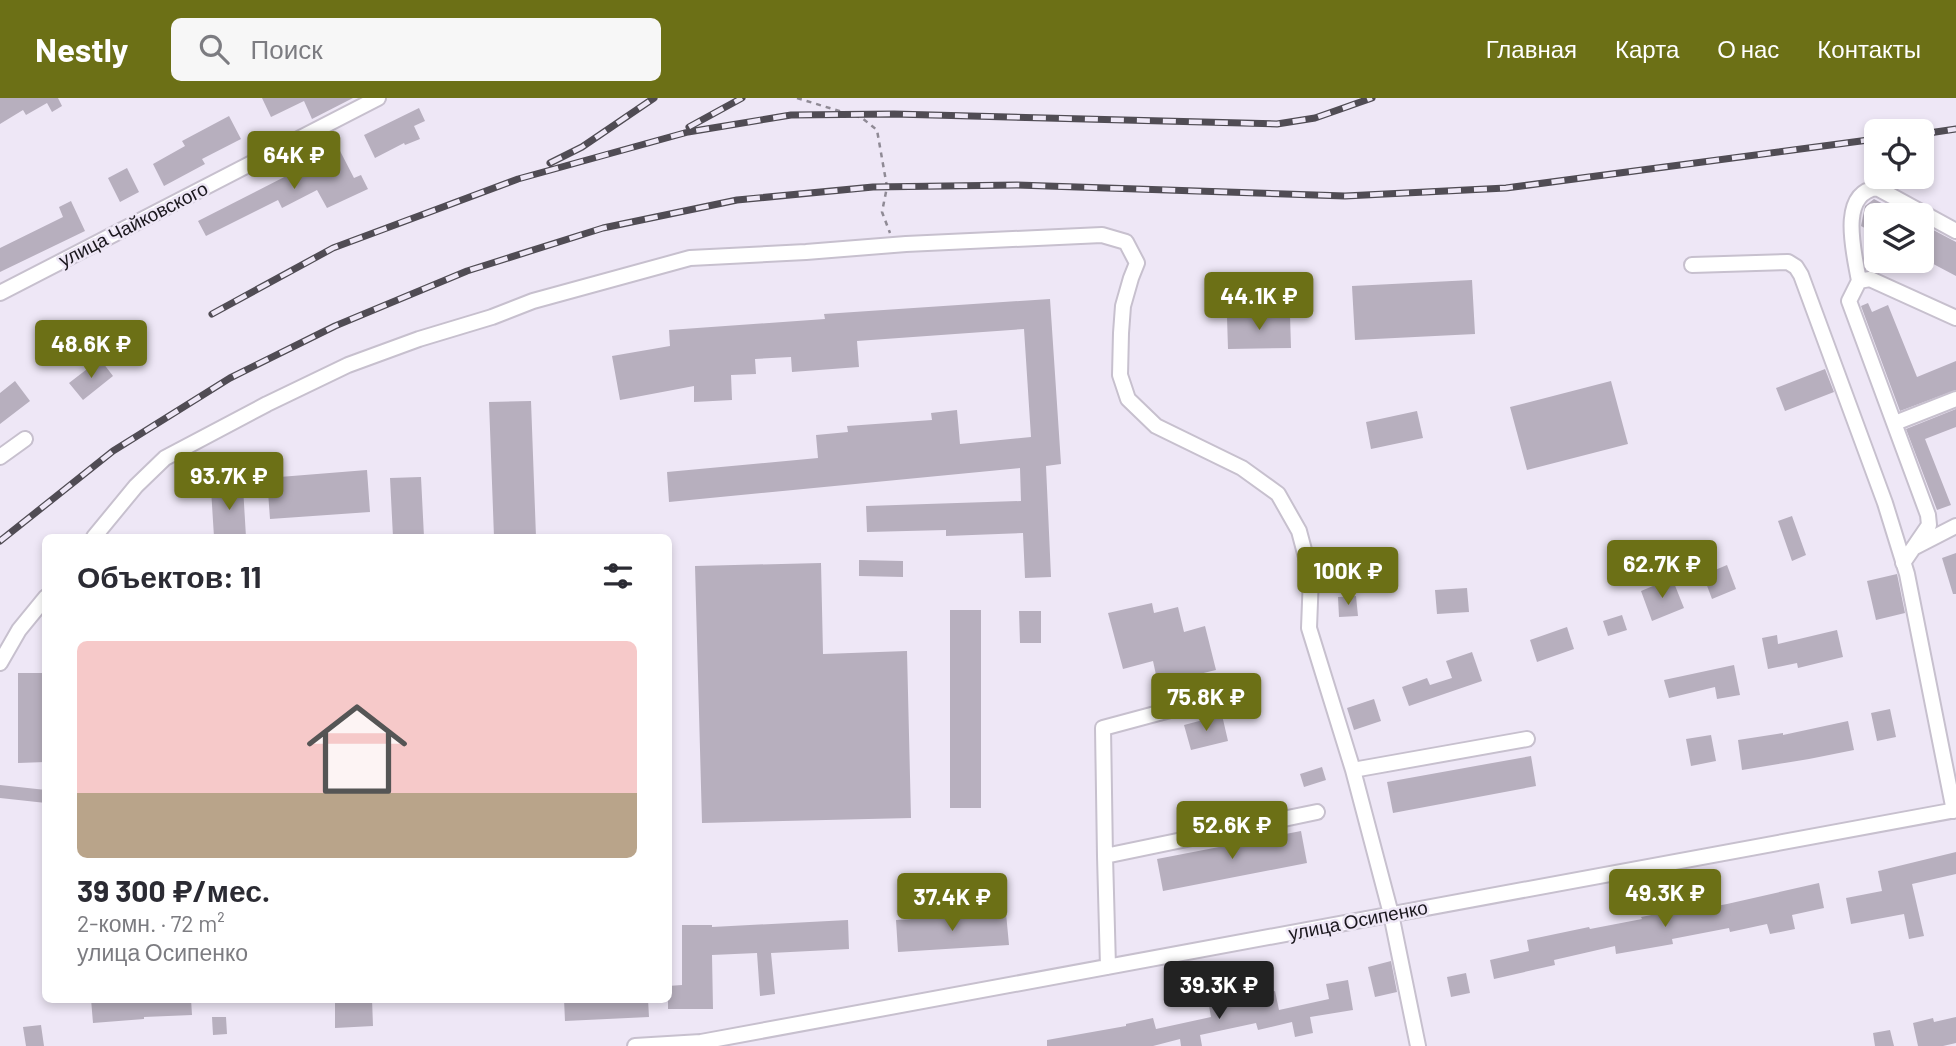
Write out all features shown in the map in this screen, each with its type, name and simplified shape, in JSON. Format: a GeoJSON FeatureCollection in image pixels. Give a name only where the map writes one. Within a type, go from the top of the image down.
{"type":"FeatureCollection","features":[{"type":"Feature","properties":{"kind":"street","name":"улица Чайковского"},"geometry":{"type":"LineString","coordinates":[[0,293],[378,98]]}},
{"type":"Feature","properties":{"kind":"street"},"geometry":{"type":"LineString","coordinates":[[1903,564],[1929,525],[1928,515],[1849,301],[1859,281],[1850,218],[1858,200],[1869,189],[1877,188],[1956,231]]}},
{"type":"Feature","properties":{"kind":"street"},"geometry":{"type":"LineString","coordinates":[[96,534],[135,486],[165,458],[348,365],[533,301],[690,258],[1102,235],[1126,242],[1137,263],[1123,306],[1121,334],[1120,375],[1128,399],[1156,426],[1242,468],[1278,494],[1299,531],[1311,576],[1309,628],[1353,770],[1391,914],[1418,1046]]}},
{"type":"Feature","properties":{"kind":"street"},"geometry":{"type":"LineString","coordinates":[[1692,265],[1788,262],[1796,267],[1801,275],[1885,503],[1903,564],[1955,811]]}},
{"type":"Feature","properties":{"kind":"street"},"geometry":{"type":"LineString","coordinates":[[1859,281],[1870,279],[1956,318]]}},
{"type":"Feature","properties":{"kind":"street"},"geometry":{"type":"LineString","coordinates":[[1895,424],[1956,399]]}},
{"type":"Feature","properties":{"kind":"street"},"geometry":{"type":"LineString","coordinates":[[0,457],[25,439]]}},
{"type":"Feature","properties":{"kind":"street"},"geometry":{"type":"LineString","coordinates":[[1914,548],[1956,526]]}},
{"type":"Feature","properties":{"kind":"street"},"geometry":{"type":"LineString","coordinates":[[0,663],[19,630],[42,602]]}},
{"type":"Feature","properties":{"kind":"street"},"geometry":{"type":"LineString","coordinates":[[1108,967],[1103,728],[1211,699]]}},
{"type":"Feature","properties":{"kind":"street"},"geometry":{"type":"LineString","coordinates":[[1353,770],[1527,738]]}},
{"type":"Feature","properties":{"kind":"street","name":"улица Осипенко"},"geometry":{"type":"LineString","coordinates":[[635,1046],[694,1044],[1955,811]]}},
{"type":"Feature","properties":{"kind":"street"},"geometry":{"type":"LineString","coordinates":[[1105,856],[1317,812]]}},
{"type":"Feature","properties":{"kind":"path"},"geometry":{"type":"LineString","coordinates":[[797,98],[862,118],[877,130],[887,187],[882,212],[894,245]]}},
{"type":"Feature","properties":{"kind":"building"},"geometry":{"type":"Polygon","coordinates":[[[0,98],[58,98],[62,106],[52,112],[47,103],[26,115],[23,110],[0,124],[0,98]]]}},
{"type":"Feature","properties":{"kind":"building"},"geometry":{"type":"Polygon","coordinates":[[[262,98],[353,98],[312,119],[304,101],[271,117],[262,98]]]}},
{"type":"Feature","properties":{"kind":"building"},"geometry":{"type":"Polygon","coordinates":[[[419,108],[425,121],[414,126],[420,139],[405,145],[404,143],[375,158],[364,135],[419,108]]]}},
{"type":"Feature","properties":{"kind":"building"},"geometry":{"type":"Polygon","coordinates":[[[229,116],[241,139],[202,159],[205,164],[164,186],[153,164],[185,146],[182,141],[229,116]]]}},
{"type":"Feature","properties":{"kind":"building"},"geometry":{"type":"Polygon","coordinates":[[[339,149],[354,178],[361,175],[368,189],[327,208],[317,190],[282,208],[278,200],[206,236],[198,221],[339,149]]]}},
{"type":"Feature","properties":{"kind":"building"},"geometry":{"type":"Polygon","coordinates":[[[127,168],[139,192],[120,202],[108,178],[127,168]]]}},
{"type":"Feature","properties":{"kind":"building"},"geometry":{"type":"Polygon","coordinates":[[[71,201],[85,231],[0,272],[0,248],[63,217],[59,207],[71,201]]]}},
{"type":"Feature","properties":{"kind":"building"},"geometry":{"type":"Polygon","coordinates":[[[1934,230],[1956,242],[1956,276],[1934,264],[1934,230]]]}},
{"type":"Feature","properties":{"kind":"building"},"geometry":{"type":"Polygon","coordinates":[[[1472,280],[1475,334],[1355,340],[1352,286],[1472,280]]]}},
{"type":"Feature","properties":{"kind":"building"},"geometry":{"type":"Polygon","coordinates":[[[1050,299],[1061,464],[1046,466],[1051,577],[1025,578],[1023,533],[946,536],[946,530],[867,532],[866,506],[1021,501],[1020,468],[669,502],[667,472],[818,458],[816,435],[848,432],[847,426],[932,420],[931,413],[957,410],[960,444],[1031,437],[1024,329],[857,341],[859,367],[792,372],[791,357],[755,359],[756,374],[731,375],[732,400],[694,402],[694,386],[620,400],[612,356],[670,346],[669,330],[825,319],[824,314],[1050,299]]]}},
{"type":"Feature","properties":{"kind":"building"},"geometry":{"type":"Polygon","coordinates":[[[1868,303],[1872,312],[1888,305],[1917,377],[1956,361],[1956,390],[1900,411],[1861,306],[1868,303]]]}},
{"type":"Feature","properties":{"kind":"building"},"geometry":{"type":"Polygon","coordinates":[[[1290,315],[1291,348],[1228,349],[1227,317],[1290,315]]]}},
{"type":"Feature","properties":{"kind":"building"},"geometry":{"type":"Polygon","coordinates":[[[100,359],[113,376],[83,400],[69,383],[100,359]]]}},
{"type":"Feature","properties":{"kind":"building"},"geometry":{"type":"Polygon","coordinates":[[[1825,369],[1834,392],[1785,411],[1776,388],[1825,369]]]}},
{"type":"Feature","properties":{"kind":"building"},"geometry":{"type":"Polygon","coordinates":[[[15,381],[30,401],[0,424],[0,393],[15,381]]]}},
{"type":"Feature","properties":{"kind":"building"},"geometry":{"type":"Polygon","coordinates":[[[1611,381],[1628,444],[1527,470],[1510,407],[1611,381]]]}},
{"type":"Feature","properties":{"kind":"building"},"geometry":{"type":"Polygon","coordinates":[[[531,401],[536,534],[494,534],[489,402],[531,401]]]}},
{"type":"Feature","properties":{"kind":"building"},"geometry":{"type":"Polygon","coordinates":[[[1956,409],[1956,427],[1925,439],[1951,505],[1937,510],[1906,429],[1956,409]]]}},
{"type":"Feature","properties":{"kind":"building"},"geometry":{"type":"Polygon","coordinates":[[[1417,411],[1423,438],[1371,449],[1366,422],[1417,411]]]}},
{"type":"Feature","properties":{"kind":"building"},"geometry":{"type":"Polygon","coordinates":[[[367,470],[370,512],[270,519],[267,478],[367,470]]]}},
{"type":"Feature","properties":{"kind":"building"},"geometry":{"type":"Polygon","coordinates":[[[421,477],[424,534],[393,534],[390,478],[421,477]]]}},
{"type":"Feature","properties":{"kind":"building"},"geometry":{"type":"Polygon","coordinates":[[[243,487],[246,534],[214,534],[211,489],[243,487]]]}},
{"type":"Feature","properties":{"kind":"building"},"geometry":{"type":"Polygon","coordinates":[[[1792,516],[1806,555],[1792,561],[1778,521],[1792,516]]]}},
{"type":"Feature","properties":{"kind":"building"},"geometry":{"type":"Polygon","coordinates":[[[1956,553],[1956,594],[1953,594],[1942,558],[1956,553]]]}},
{"type":"Feature","properties":{"kind":"building"},"geometry":{"type":"Polygon","coordinates":[[[859,560],[903,561],[903,577],[859,576],[859,560]]]}},
{"type":"Feature","properties":{"kind":"building"},"geometry":{"type":"Polygon","coordinates":[[[821,563],[823,654],[907,651],[911,818],[702,823],[695,566],[821,563]]]}},
{"type":"Feature","properties":{"kind":"building"},"geometry":{"type":"Polygon","coordinates":[[[1727,565],[1736,589],[1712,599],[1703,575],[1727,565]]]}},
{"type":"Feature","properties":{"kind":"building"},"geometry":{"type":"Polygon","coordinates":[[[1897,574],[1905,613],[1876,620],[1867,581],[1897,574]]]}},
{"type":"Feature","properties":{"kind":"building"},"geometry":{"type":"Polygon","coordinates":[[[1672,578],[1684,608],[1652,621],[1641,591],[1672,578]]]}},
{"type":"Feature","properties":{"kind":"building"},"geometry":{"type":"Polygon","coordinates":[[[1467,588],[1469,612],[1437,614],[1435,590],[1467,588]]]}},
{"type":"Feature","properties":{"kind":"building"},"geometry":{"type":"Polygon","coordinates":[[[1356,596],[1358,616],[1339,617],[1338,597],[1356,596]]]}},
{"type":"Feature","properties":{"kind":"building"},"geometry":{"type":"Polygon","coordinates":[[[1152,603],[1154,613],[1178,607],[1184,632],[1205,626],[1216,670],[1158,684],[1153,661],[1123,669],[1108,613],[1152,603]]]}},
{"type":"Feature","properties":{"kind":"building"},"geometry":{"type":"Polygon","coordinates":[[[950,610],[981,610],[981,808],[950,808],[950,610]]]}},
{"type":"Feature","properties":{"kind":"building"},"geometry":{"type":"Polygon","coordinates":[[[1019,611],[1041,611],[1041,643],[1020,643],[1019,611]]]}},
{"type":"Feature","properties":{"kind":"building"},"geometry":{"type":"Polygon","coordinates":[[[1622,615],[1627,630],[1608,636],[1603,621],[1622,615]]]}},
{"type":"Feature","properties":{"kind":"building"},"geometry":{"type":"Polygon","coordinates":[[[1567,627],[1574,649],[1537,662],[1530,640],[1567,627]]]}},
{"type":"Feature","properties":{"kind":"building"},"geometry":{"type":"Polygon","coordinates":[[[1837,630],[1843,657],[1798,668],[1797,663],[1768,669],[1762,638],[1777,635],[1778,644],[1837,630]]]}},
{"type":"Feature","properties":{"kind":"building"},"geometry":{"type":"Polygon","coordinates":[[[1472,652],[1482,681],[1409,706],[1402,687],[1427,678],[1430,685],[1452,678],[1446,661],[1472,652]]]}},
{"type":"Feature","properties":{"kind":"building"},"geometry":{"type":"Polygon","coordinates":[[[1734,665],[1740,695],[1717,699],[1715,687],[1669,698],[1664,680],[1734,665]]]}},
{"type":"Feature","properties":{"kind":"building"},"geometry":{"type":"Polygon","coordinates":[[[18,673],[42,673],[42,762],[18,763],[18,673]]]}},
{"type":"Feature","properties":{"kind":"building"},"geometry":{"type":"Polygon","coordinates":[[[1374,699],[1381,721],[1354,730],[1347,708],[1374,699]]]}},
{"type":"Feature","properties":{"kind":"building"},"geometry":{"type":"Polygon","coordinates":[[[1890,709],[1896,737],[1877,741],[1871,713],[1890,709]]]}},
{"type":"Feature","properties":{"kind":"building"},"geometry":{"type":"Polygon","coordinates":[[[1222,715],[1228,741],[1191,750],[1184,725],[1222,715]]]}},
{"type":"Feature","properties":{"kind":"building"},"geometry":{"type":"Polygon","coordinates":[[[1848,721],[1854,750],[1742,770],[1738,740],[1783,735],[1848,721]]]}},
{"type":"Feature","properties":{"kind":"building"},"geometry":{"type":"Polygon","coordinates":[[[1711,735],[1716,761],[1691,766],[1686,739],[1711,735]]]}},
{"type":"Feature","properties":{"kind":"building"},"geometry":{"type":"Polygon","coordinates":[[[1531,756],[1536,786],[1393,813],[1387,782],[1531,756]]]}},
{"type":"Feature","properties":{"kind":"building"},"geometry":{"type":"Polygon","coordinates":[[[1322,767],[1326,780],[1304,787],[1300,774],[1322,767]]]}},
{"type":"Feature","properties":{"kind":"building"},"geometry":{"type":"Polygon","coordinates":[[[0,785],[42,790],[42,803],[0,798],[0,785]]]}},
{"type":"Feature","properties":{"kind":"building"},"geometry":{"type":"Polygon","coordinates":[[[1301,831],[1307,863],[1163,891],[1157,859],[1301,831]]]}},
{"type":"Feature","properties":{"kind":"building"},"geometry":{"type":"Polygon","coordinates":[[[1956,852],[1956,874],[1912,884],[1924,936],[1909,939],[1904,914],[1851,924],[1846,898],[1882,891],[1878,871],[1956,852]]]}},
{"type":"Feature","properties":{"kind":"building"},"geometry":{"type":"Polygon","coordinates":[[[1819,883],[1824,908],[1792,915],[1795,929],[1770,934],[1767,924],[1730,932],[1729,928],[1672,939],[1673,944],[1616,954],[1615,946],[1554,960],[1555,965],[1494,979],[1490,960],[1529,951],[1527,940],[1667,912],[1668,915],[1727,904],[1819,883]]]}},
{"type":"Feature","properties":{"kind":"building"},"geometry":{"type":"Polygon","coordinates":[[[1006,913],[1009,945],[898,952],[896,920],[1006,913]]]}},
{"type":"Feature","properties":{"kind":"building"},"geometry":{"type":"Polygon","coordinates":[[[848,920],[849,949],[771,953],[775,994],[760,996],[757,953],[712,955],[713,1009],[668,1009],[668,1003],[672,1003],[672,986],[682,985],[682,925],[712,927],[848,920]]]}},
{"type":"Feature","properties":{"kind":"building"},"geometry":{"type":"Polygon","coordinates":[[[1391,961],[1397,992],[1375,997],[1368,967],[1391,961]]]}},
{"type":"Feature","properties":{"kind":"building"},"geometry":{"type":"Polygon","coordinates":[[[1466,973],[1470,993],[1451,997],[1447,977],[1466,973]]]}},
{"type":"Feature","properties":{"kind":"building"},"geometry":{"type":"Polygon","coordinates":[[[1348,980],[1353,1010],[1310,1017],[1313,1033],[1295,1037],[1292,1022],[1258,1030],[1256,1023],[1200,1035],[1202,1046],[1181,1046],[1180,1039],[1153,1046],[1047,1046],[1047,1040],[1126,1026],[1153,1018],[1156,1029],[1211,1017],[1209,1006],[1275,991],[1279,1010],[1329,999],[1326,984],[1348,980]]]}},
{"type":"Feature","properties":{"kind":"building"},"geometry":{"type":"Polygon","coordinates":[[[91,1003],[191,1003],[192,1015],[93,1023],[91,1003]]]}},
{"type":"Feature","properties":{"kind":"building"},"geometry":{"type":"Polygon","coordinates":[[[335,1003],[372,1003],[373,1026],[335,1028],[335,1003]]]}},
{"type":"Feature","properties":{"kind":"building"},"geometry":{"type":"Polygon","coordinates":[[[564,1003],[648,1003],[649,1017],[565,1021],[564,1003]]]}},
{"type":"Feature","properties":{"kind":"building"},"geometry":{"type":"Polygon","coordinates":[[[212,1017],[226,1017],[227,1034],[213,1035],[212,1017]]]}},
{"type":"Feature","properties":{"kind":"building"},"geometry":{"type":"Polygon","coordinates":[[[1956,1017],[1956,1043],[1918,1046],[1913,1023],[1933,1018],[1934,1022],[1956,1017]]]}},
{"type":"Feature","properties":{"kind":"building"},"geometry":{"type":"Polygon","coordinates":[[[41,1025],[44,1046],[26,1046],[23,1027],[41,1025]]]}},
{"type":"Feature","properties":{"kind":"building"},"geometry":{"type":"Polygon","coordinates":[[[1890,1030],[1894,1046],[1875,1046],[1873,1033],[1890,1030]]]}},
{"type":"Feature","properties":{"kind":"railway"},"geometry":{"type":"LineString","coordinates":[[550,163],[582,147],[654,98]]}},
{"type":"Feature","properties":{"kind":"railway"},"geometry":{"type":"LineString","coordinates":[[689,127],[742,98]]}},
{"type":"Feature","properties":{"kind":"railway"},"geometry":{"type":"LineString","coordinates":[[212,314],[333,248],[518,179],[688,132],[791,115],[894,114],[1277,124],[1315,118],[1372,98]]}},
{"type":"Feature","properties":{"kind":"railway"},"geometry":{"type":"LineString","coordinates":[[1934,132],[1956,129]]}},
{"type":"Feature","properties":{"kind":"railway"},"geometry":{"type":"LineString","coordinates":[[0,541],[113,451],[230,378],[335,326],[467,271],[603,228],[737,200],[873,187],[1017,185],[1345,196],[1506,188],[1864,141]]}}]}
